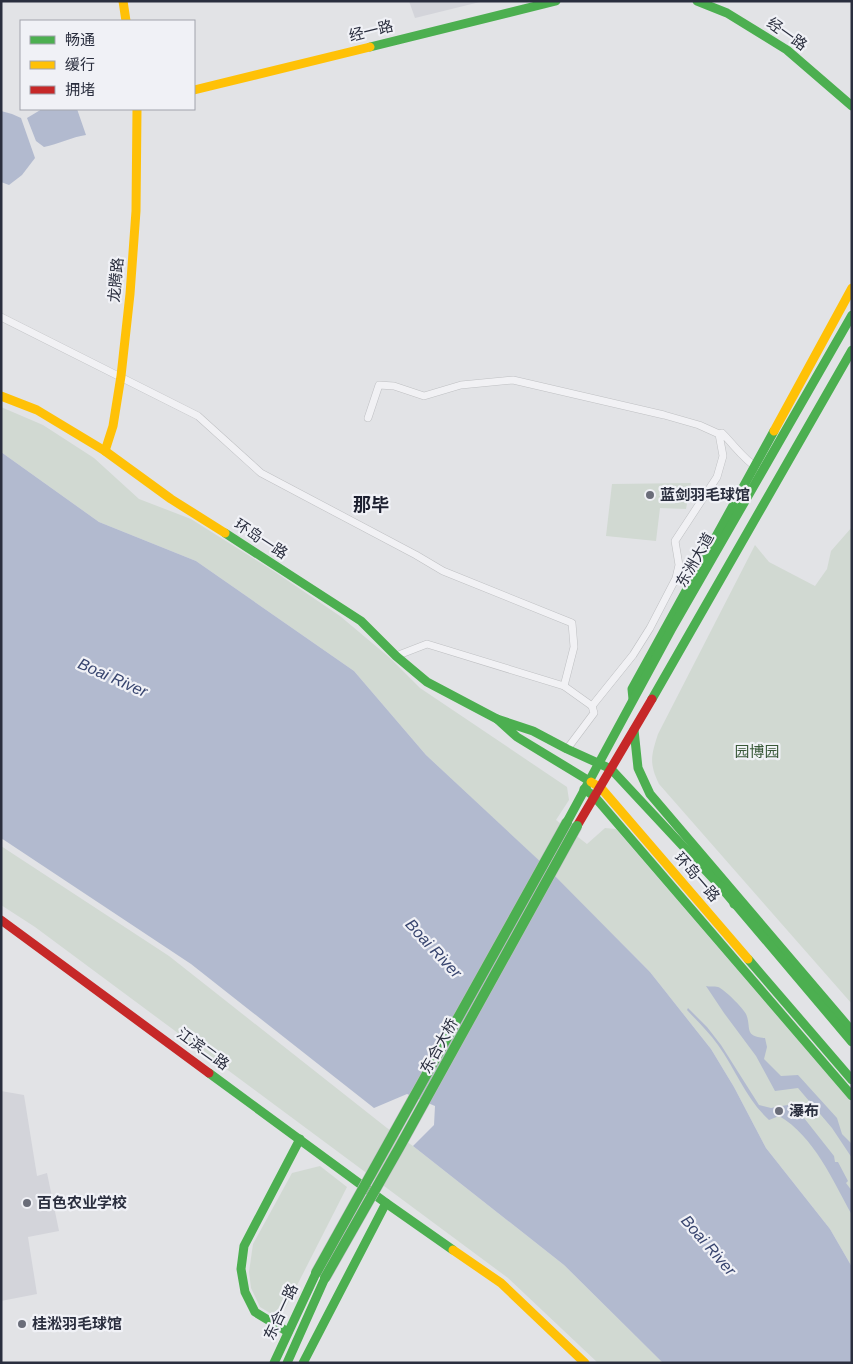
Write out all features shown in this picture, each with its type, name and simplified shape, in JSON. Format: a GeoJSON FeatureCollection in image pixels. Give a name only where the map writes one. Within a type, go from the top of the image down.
{"type":"FeatureCollection","features":[{"type":"Feature","properties":{"kind":"main road"},"geometry":{"type":"LineString","coordinates":[[123,1],[126,20]]}},
{"type":"Feature","properties":{"kind":"main road","name":"经一路"},"geometry":{"type":"LineString","coordinates":[[195,90],[556,1]]}},
{"type":"Feature","properties":{"kind":"main road","name":"经一路"},"geometry":{"type":"LineString","coordinates":[[697,1],[727,13],[787,50],[852,106]]}},
{"type":"Feature","properties":{"kind":"main road","name":"龙腾路"},"geometry":{"type":"LineString","coordinates":[[105,451],[113,426],[121,376],[136,212],[137,110]]}},
{"type":"Feature","properties":{"kind":"main road"},"geometry":{"type":"LineString","coordinates":[[633,699],[632,689],[759,468],[852,288]]}},
{"type":"Feature","properties":{"kind":"main road","name":"东洲大道"},"geometry":{"type":"LineString","coordinates":[[572,824],[586,785],[598,762],[759,468],[852,315]]}},
{"type":"Feature","properties":{"kind":"main road"},"geometry":{"type":"LineString","coordinates":[[572,824],[598,793],[852,350]]}},
{"type":"Feature","properties":{"kind":"main road","name":"环岛一路"},"geometry":{"type":"LineString","coordinates":[[1,396],[37,410],[105,451],[171,499],[361,621],[396,656],[427,682],[497,719],[533,731],[611,769],[720,886],[852,1042]]}},
{"type":"Feature","properties":{"kind":"main road"},"geometry":{"type":"LineString","coordinates":[[646,677],[660,686]]}},
{"type":"Feature","properties":{"kind":"main road","name":"环岛一路"},"geometry":{"type":"LineString","coordinates":[[497,719],[517,737],[598,793],[852,1080]]}},
{"type":"Feature","properties":{"kind":"main road"},"geometry":{"type":"LineString","coordinates":[[634,730],[638,768],[650,794],[852,1031]]}},
{"type":"Feature","properties":{"kind":"main road"},"geometry":{"type":"LineString","coordinates":[[598,793],[852,1096]]}},
{"type":"Feature","properties":{"kind":"main road","name":"东合大桥"},"geometry":{"type":"LineString","coordinates":[[320,1276],[400,1148],[572,824]]}},
{"type":"Feature","properties":{"kind":"main road"},"geometry":{"type":"LineString","coordinates":[[720,886],[734,893]]}},
{"type":"Feature","properties":{"kind":"main road"},"geometry":{"type":"LineString","coordinates":[[734,893],[734,904]]}},
{"type":"Feature","properties":{"kind":"main road","name":"江滨二路"},"geometry":{"type":"LineString","coordinates":[[1,920],[386,1203],[501,1283],[585,1363]]}},
{"type":"Feature","properties":{"kind":"main road"},"geometry":{"type":"LineString","coordinates":[[288,1332],[255,1312],[245,1292],[241,1269],[244,1246],[300,1139]]}},
{"type":"Feature","properties":{"kind":"main road"},"geometry":{"type":"LineString","coordinates":[[303,1363],[386,1203]]}},
{"type":"Feature","properties":{"kind":"main road","name":"东合一路"},"geometry":{"type":"LineString","coordinates":[[274,1363],[288,1332],[320,1276]]}},
{"type":"Feature","properties":{"kind":"main road","name":"东合一路"},"geometry":{"type":"LineString","coordinates":[[287,1363],[320,1276]]}},
{"type":"Feature","properties":{"kind":"street"},"geometry":{"type":"LineString","coordinates":[[1,316],[198,416],[261,473],[416,555],[443,572],[572,624],[574,647],[564,686]]}},
{"type":"Feature","properties":{"kind":"street"},"geometry":{"type":"LineString","coordinates":[[368,418],[379,385],[394,386],[424,396],[461,386],[514,380],[699,425],[722,434],[748,462],[759,468]]}},
{"type":"Feature","properties":{"kind":"street"},"geometry":{"type":"LineString","coordinates":[[592,706],[633,654],[650,628],[676,578],[680,565],[675,541],[717,477],[723,456],[719,434]]}},
{"type":"Feature","properties":{"kind":"street"},"geometry":{"type":"LineString","coordinates":[[396,656],[427,644],[564,686],[592,706],[594,713],[567,749]]}},
{"type":"Feature","properties":{"kind":"shaded area"},"geometry":{"type":"Polygon","coordinates":[[[409,1],[484,1],[415,18],[409,1]]]}},
{"type":"Feature","properties":{"kind":"shaded area","name":"百色农业学校"},"geometry":{"type":"Polygon","coordinates":[[[1,1091],[24,1095],[37,1176],[47,1173],[59,1231],[28,1237],[37,1294],[1,1301],[1,1091]]]}},
{"type":"Feature","properties":{"kind":"green space"},"geometry":{"type":"Polygon","coordinates":[[[1,407],[43,425],[94,458],[139,499],[191,519],[340,616],[390,658],[420,688],[567,787],[569,800],[556,820],[587,844],[605,828],[616,829],[852,1103],[852,1267],[830,1229],[766,1148],[734,1087],[711,1049],[650,972],[534,856],[426,755],[354,671],[196,561],[99,522],[1,452],[1,407]]]}},
{"type":"Feature","properties":{"kind":"green space"},"geometry":{"type":"Polygon","coordinates":[[[691,483],[686,509],[660,508],[656,541],[606,536],[612,484],[691,483]]]}},
{"type":"Feature","properties":{"kind":"green space","name":"园博园"},"geometry":{"type":"Polygon","coordinates":[[[852,527],[852,1004],[659,784],[652,765],[652,759],[658,734],[755,545],[769,562],[815,586],[827,569],[831,551],[852,527]]]}},
{"type":"Feature","properties":{"kind":"green space"},"geometry":{"type":"Polygon","coordinates":[[[1,846],[169,956],[387,1128],[413,1146],[564,1265],[663,1363],[598,1363],[508,1278],[35,927],[1,905],[1,846]]]}},
{"type":"Feature","properties":{"kind":"green space"},"geometry":{"type":"Polygon","coordinates":[[[320,1166],[347,1187],[285,1309],[275,1316],[260,1307],[251,1288],[249,1272],[253,1244],[292,1173],[320,1166]]]}},
{"type":"Feature","properties":{"kind":"water"},"geometry":{"type":"Polygon","coordinates":[[[40,110],[77,110],[86,135],[44,147],[36,141],[27,118],[40,110]]]}},
{"type":"Feature","properties":{"kind":"water"},"geometry":{"type":"Polygon","coordinates":[[[1,111],[21,118],[35,158],[22,175],[9,185],[1,182],[1,111]]]}},
{"type":"Feature","properties":{"kind":"water","name":"Boai River"},"geometry":{"type":"Polygon","coordinates":[[[1,452],[99,522],[196,561],[354,671],[426,755],[544,865],[650,972],[711,1049],[734,1087],[766,1148],[830,1229],[852,1267],[852,1363],[663,1363],[564,1265],[413,1146],[434,1125],[435,1106],[407,1094],[374,1108],[191,964],[1,838],[1,452]]]}},
{"type":"Feature","properties":{"kind":"water"},"geometry":{"type":"Polygon","coordinates":[[[706,986],[721,988],[744,1011],[751,1033],[765,1038],[767,1047],[764,1059],[781,1076],[798,1075],[837,1118],[842,1134],[852,1144],[852,1158],[832,1128],[798,1088],[775,1091],[756,1056],[706,986]]]}},
{"type":"Feature","properties":{"kind":"water","name":"瀑布"},"geometry":{"type":"Polygon","coordinates":[[[688,1008],[707,1027],[721,1045],[759,1105],[771,1108],[793,1104],[834,1156],[835,1162],[838,1162],[848,1181],[846,1183],[852,1191],[852,1215],[830,1174],[812,1147],[802,1135],[779,1116],[769,1120],[761,1112],[718,1045],[687,1010],[688,1008]]]}},
{"type":"Feature","properties":{"kind":"traffic: fast"},"geometry":{"type":"LineString","coordinates":[[370,47],[556,1]]}},
{"type":"Feature","properties":{"kind":"traffic: fast"},"geometry":{"type":"LineString","coordinates":[[697,1],[727,13],[787,50],[852,106]]}},
{"type":"Feature","properties":{"kind":"traffic: fast"},"geometry":{"type":"LineString","coordinates":[[567,822],[671,630],[852,315]]}},
{"type":"Feature","properties":{"kind":"traffic: fast"},"geometry":{"type":"LineString","coordinates":[[652,699],[852,350]]}},
{"type":"Feature","properties":{"kind":"traffic: fast"},"geometry":{"type":"LineString","coordinates":[[633,699],[632,689],[774,431]]}},
{"type":"Feature","properties":{"kind":"traffic: fast"},"geometry":{"type":"LineString","coordinates":[[225,533],[361,621],[396,656],[427,682],[497,719]]}},
{"type":"Feature","properties":{"kind":"traffic: fast"},"geometry":{"type":"LineString","coordinates":[[591,782],[517,737],[497,719],[533,731],[611,769],[720,886],[852,1042]]}},
{"type":"Feature","properties":{"kind":"traffic: fast"},"geometry":{"type":"LineString","coordinates":[[634,730],[638,768],[650,794],[852,1031]]}},
{"type":"Feature","properties":{"kind":"traffic: fast"},"geometry":{"type":"LineString","coordinates":[[584,789],[594,796],[852,1096]]}},
{"type":"Feature","properties":{"kind":"traffic: fast"},"geometry":{"type":"LineString","coordinates":[[316,1273],[567,822]]}},
{"type":"Feature","properties":{"kind":"traffic: fast"},"geometry":{"type":"LineString","coordinates":[[325,1278],[577,826]]}},
{"type":"Feature","properties":{"kind":"traffic: fast"},"geometry":{"type":"LineString","coordinates":[[720,886],[734,893],[734,904]]}},
{"type":"Feature","properties":{"kind":"traffic: fast"},"geometry":{"type":"LineString","coordinates":[[748,959],[852,1080]]}},
{"type":"Feature","properties":{"kind":"traffic: fast"},"geometry":{"type":"LineString","coordinates":[[209,1073],[453,1250]]}},
{"type":"Feature","properties":{"kind":"traffic: fast"},"geometry":{"type":"LineString","coordinates":[[288,1332],[255,1312],[245,1292],[241,1269],[244,1246],[300,1139]]}},
{"type":"Feature","properties":{"kind":"traffic: fast"},"geometry":{"type":"LineString","coordinates":[[303,1363],[386,1203]]}},
{"type":"Feature","properties":{"kind":"traffic: fast"},"geometry":{"type":"LineString","coordinates":[[274,1363],[316,1273]]}},
{"type":"Feature","properties":{"kind":"traffic: fast"},"geometry":{"type":"LineString","coordinates":[[287,1363],[325,1278]]}},
{"type":"Feature","properties":{"kind":"traffic: slow"},"geometry":{"type":"LineString","coordinates":[[123,1],[126,20]]}},
{"type":"Feature","properties":{"kind":"traffic: slow"},"geometry":{"type":"LineString","coordinates":[[195,90],[370,47]]}},
{"type":"Feature","properties":{"kind":"traffic: slow"},"geometry":{"type":"LineString","coordinates":[[105,451],[113,426],[121,376],[130,294],[136,211],[137,110]]}},
{"type":"Feature","properties":{"kind":"traffic: slow"},"geometry":{"type":"LineString","coordinates":[[774,431],[852,288]]}},
{"type":"Feature","properties":{"kind":"traffic: slow"},"geometry":{"type":"LineString","coordinates":[[1,396],[37,410],[105,451],[171,499],[225,533]]}},
{"type":"Feature","properties":{"kind":"traffic: slow"},"geometry":{"type":"LineString","coordinates":[[591,782],[601,788],[748,959]]}},
{"type":"Feature","properties":{"kind":"traffic: slow"},"geometry":{"type":"LineString","coordinates":[[453,1250],[501,1283],[585,1363]]}},
{"type":"Feature","properties":{"kind":"traffic: jam"},"geometry":{"type":"LineString","coordinates":[[577,826],[652,699]]}},
{"type":"Feature","properties":{"kind":"traffic: jam"},"geometry":{"type":"LineString","coordinates":[[1,920],[209,1073]]}},
{"type":"Feature","properties":{"kind":"place","name":"蓝剑羽毛球馆"},"geometry":{"type":"Point","coordinates":[650,495]}},
{"type":"Feature","properties":{"kind":"place","name":"瀑布"},"geometry":{"type":"Point","coordinates":[779,1111]}},
{"type":"Feature","properties":{"kind":"place","name":"百色农业学校"},"geometry":{"type":"Point","coordinates":[27,1203]}},
{"type":"Feature","properties":{"kind":"place","name":"桂淞羽毛球馆"},"geometry":{"type":"Point","coordinates":[22,1324]}},
{"type":"Feature","properties":{"kind":"district","name":"那毕"},"geometry":{"type":"Point","coordinates":[371,505]}}]}
